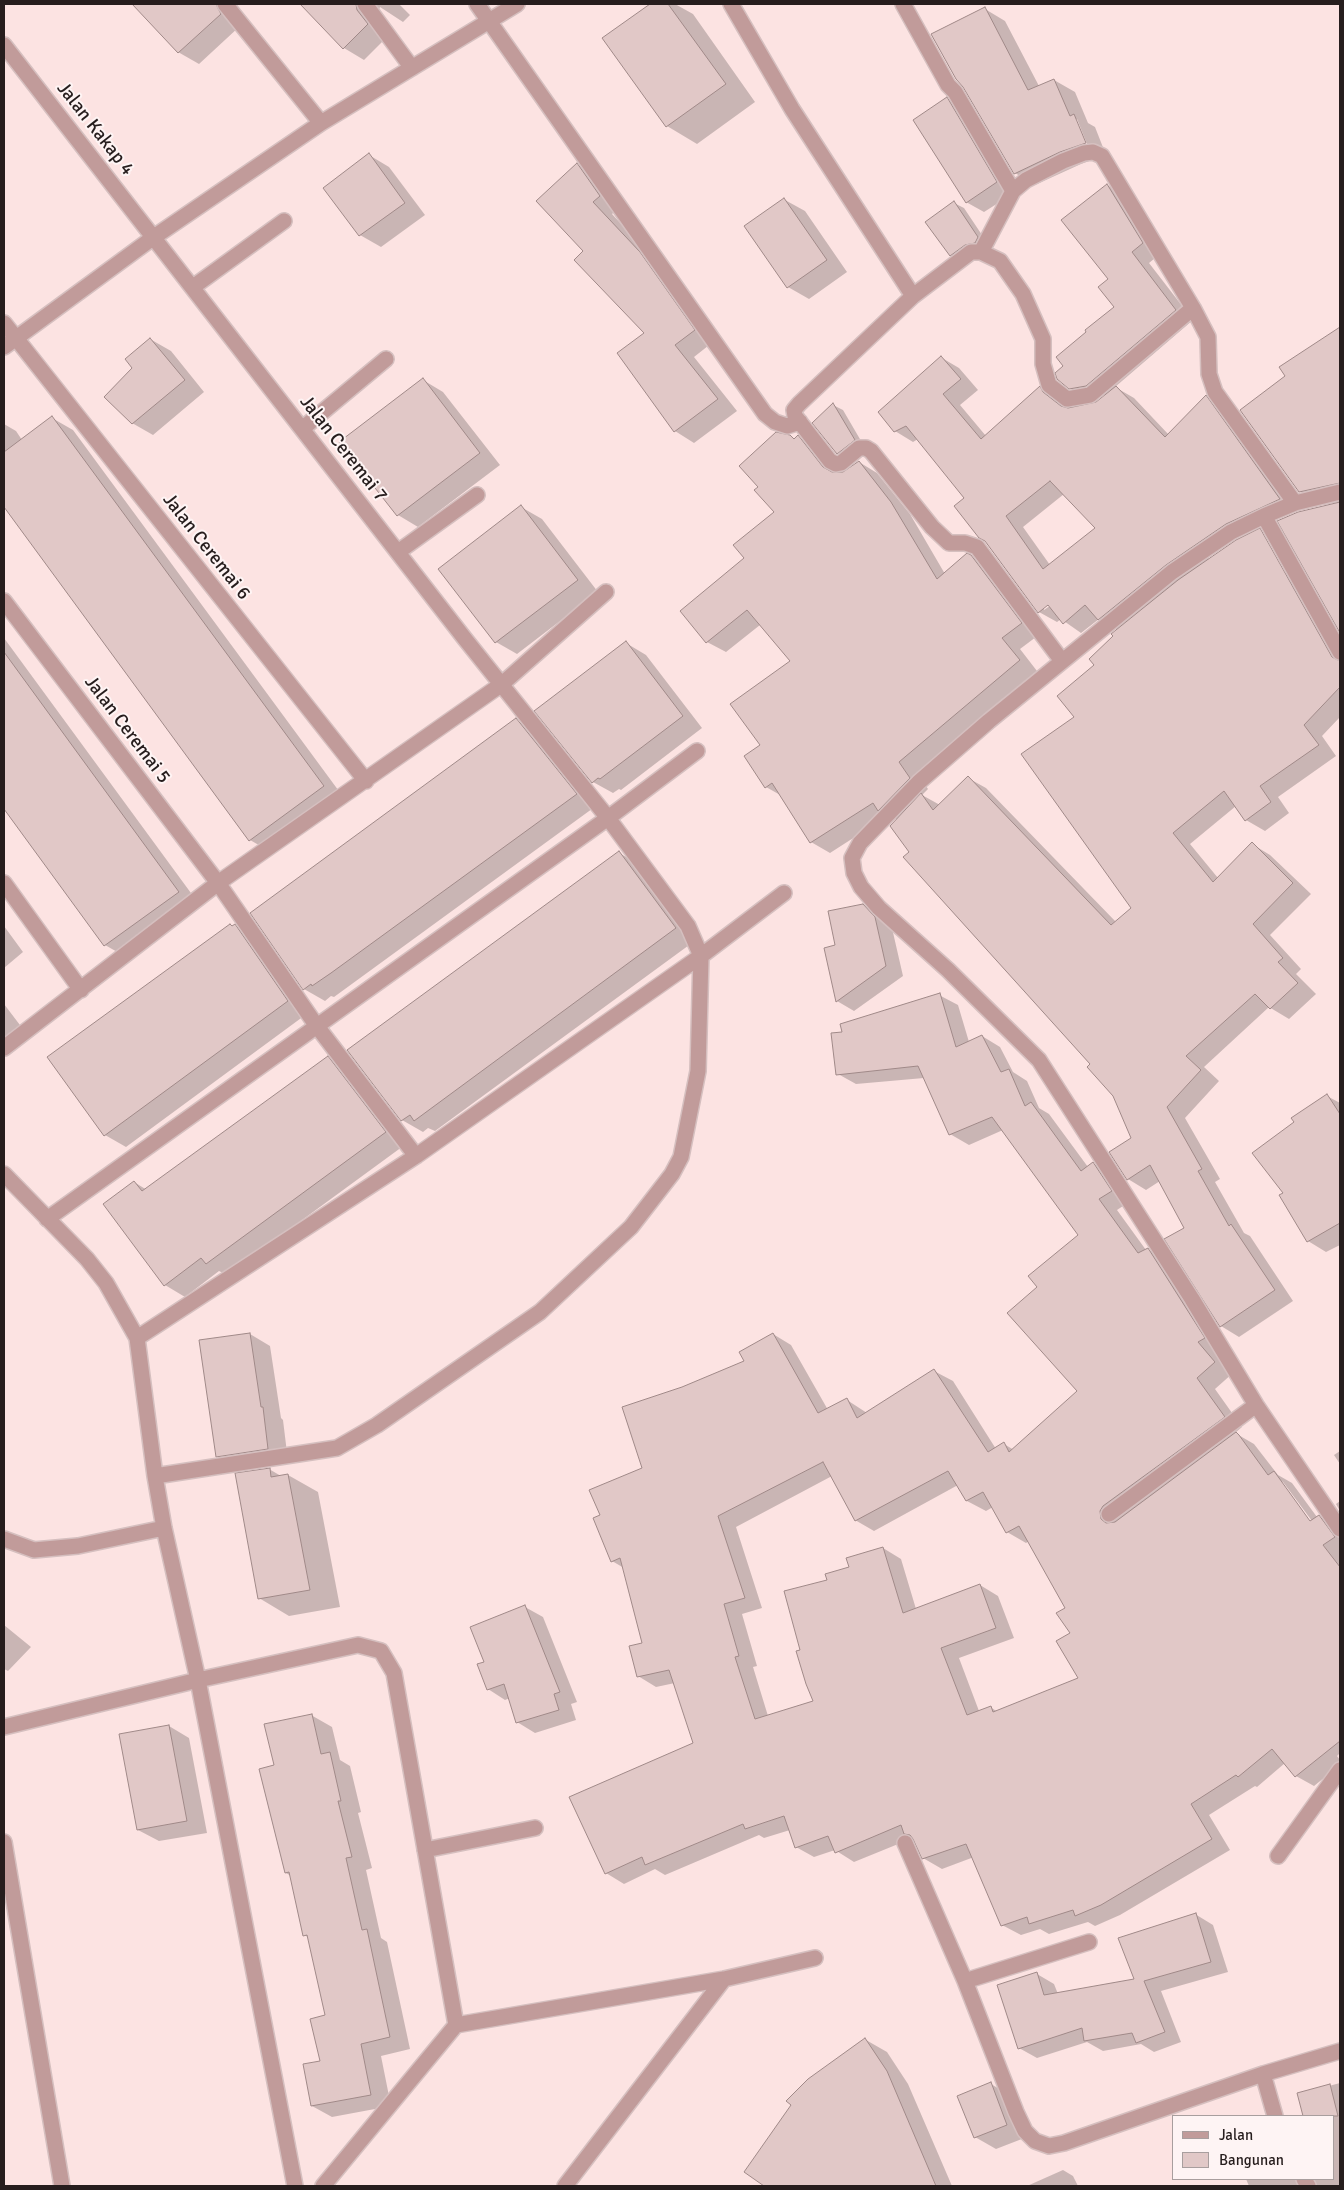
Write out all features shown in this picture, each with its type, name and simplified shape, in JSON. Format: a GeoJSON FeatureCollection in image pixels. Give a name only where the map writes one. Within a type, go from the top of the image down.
{"type":"FeatureCollection","features":[{"type":"Feature","properties":{"kind":"street"},"geometry":{"type":"LineString","coordinates":[[225,4],[321,123]]}},
{"type":"Feature","properties":{"kind":"street"},"geometry":{"type":"LineString","coordinates":[[365,4],[412,68]]}},
{"type":"Feature","properties":{"kind":"street"},"geometry":{"type":"LineString","coordinates":[[477,4],[765,414],[776,422],[787,426],[800,422]]}},
{"type":"Feature","properties":{"kind":"street"},"geometry":{"type":"LineString","coordinates":[[9,342],[154,237],[321,123],[517,4]]}},
{"type":"Feature","properties":{"kind":"street"},"geometry":{"type":"LineString","coordinates":[[731,4],[792,109],[913,296]]}},
{"type":"Feature","properties":{"kind":"street"},"geometry":{"type":"LineString","coordinates":[[903,4],[948,85],[955,92],[1013,191]]}},
{"type":"Feature","properties":{"kind":"street","name":"Jalan Kakap 4"},"geometry":{"type":"LineString","coordinates":[[4,45],[154,237]]}},
{"type":"Feature","properties":{"kind":"street"},"geometry":{"type":"LineString","coordinates":[[981,252],[1013,191],[1026,180],[1063,161],[1084,153],[1093,152],[1102,156],[1193,308],[1208,337],[1209,374],[1216,392],[1295,503]]}},
{"type":"Feature","properties":{"kind":"street"},"geometry":{"type":"LineString","coordinates":[[193,287],[284,221]]}},
{"type":"Feature","properties":{"kind":"street","name":"Jalan Ceremai 7"},"geometry":{"type":"LineString","coordinates":[[154,237],[465,639],[608,818],[688,926],[701,956]]}},
{"type":"Feature","properties":{"kind":"street"},"geometry":{"type":"LineString","coordinates":[[1062,661],[977,547],[965,543],[949,543],[932,527],[871,451],[866,448],[859,448],[841,463],[836,464],[830,461],[795,416],[794,410],[913,296],[971,252],[981,252],[1000,262],[1023,294],[1043,339],[1043,364],[1049,385],[1067,399],[1090,395],[1193,308]]}},
{"type":"Feature","properties":{"kind":"street","name":"Jalan Ceremai 6"},"geometry":{"type":"LineString","coordinates":[[4,323],[9,342],[366,781]]}},
{"type":"Feature","properties":{"kind":"street"},"geometry":{"type":"LineString","coordinates":[[302,429],[386,359]]}},
{"type":"Feature","properties":{"kind":"street"},"geometry":{"type":"LineString","coordinates":[[1340,492],[1295,503],[1264,516],[1231,532],[1172,572],[1062,661],[919,782],[860,843],[852,858],[854,874],[861,887],[879,908],[967,988],[1039,1060],[1192,1299],[1256,1405],[1340,1529]]}},
{"type":"Feature","properties":{"kind":"street"},"geometry":{"type":"LineString","coordinates":[[398,552],[477,495]]}},
{"type":"Feature","properties":{"kind":"street"},"geometry":{"type":"LineString","coordinates":[[1264,516],[1340,652]]}},
{"type":"Feature","properties":{"kind":"street"},"geometry":{"type":"LineString","coordinates":[[4,1048],[218,883],[502,684],[606,592]]}},
{"type":"Feature","properties":{"kind":"street","name":"Jalan Ceremai 5"},"geometry":{"type":"LineString","coordinates":[[4,601],[218,883],[316,1025],[416,1156]]}},
{"type":"Feature","properties":{"kind":"street"},"geometry":{"type":"LineString","coordinates":[[47,1219],[608,818],[697,751]]}},
{"type":"Feature","properties":{"kind":"street"},"geometry":{"type":"LineString","coordinates":[[4,883],[81,990]]}},
{"type":"Feature","properties":{"kind":"street"},"geometry":{"type":"LineString","coordinates":[[137,1338],[416,1156],[701,956],[784,893]]}},
{"type":"Feature","properties":{"kind":"street"},"geometry":{"type":"LineString","coordinates":[[155,1476],[337,1448],[384,1420],[540,1312],[630,1227],[672,1174],[681,1157],[698,1071],[701,956]]}},
{"type":"Feature","properties":{"kind":"street"},"geometry":{"type":"LineString","coordinates":[[4,1174],[87,1259],[106,1283],[137,1338],[155,1476],[164,1528],[198,1680],[295,2186]]}},
{"type":"Feature","properties":{"kind":"street"},"geometry":{"type":"LineString","coordinates":[[1109,1514],[1256,1405]]}},
{"type":"Feature","properties":{"kind":"street"},"geometry":{"type":"LineString","coordinates":[[4,1539],[34,1550],[78,1546],[164,1528]]}},
{"type":"Feature","properties":{"kind":"street"},"geometry":{"type":"LineString","coordinates":[[4,1727],[198,1680],[358,1645],[381,1652],[394,1673],[456,2025]]}},
{"type":"Feature","properties":{"kind":"street"},"geometry":{"type":"LineString","coordinates":[[1278,1856],[1340,1770]]}},
{"type":"Feature","properties":{"kind":"street"},"geometry":{"type":"LineString","coordinates":[[425,1850],[535,1828]]}},
{"type":"Feature","properties":{"kind":"street"},"geometry":{"type":"LineString","coordinates":[[4,1842],[62,2186]]}},
{"type":"Feature","properties":{"kind":"street"},"geometry":{"type":"LineString","coordinates":[[905,1843],[965,1981],[1016,2112],[1025,2131],[1035,2142],[1049,2146],[1064,2143],[1263,2074],[1340,2050]]}},
{"type":"Feature","properties":{"kind":"street"},"geometry":{"type":"LineString","coordinates":[[965,1981],[1089,1942]]}},
{"type":"Feature","properties":{"kind":"street"},"geometry":{"type":"LineString","coordinates":[[323,2186],[456,2025],[724,1979],[815,1958]]}},
{"type":"Feature","properties":{"kind":"street"},"geometry":{"type":"LineString","coordinates":[[565,2186],[724,1979]]}},
{"type":"Feature","properties":{"kind":"street"},"geometry":{"type":"LineString","coordinates":[[1263,2074],[1276,2115]]}},
{"type":"Feature","properties":{"kind":"building"},"geometry":{"type":"Polygon","coordinates":[[[132,4],[216,4],[221,14],[178,53],[132,4]]]}},
{"type":"Feature","properties":{"kind":"building"},"geometry":{"type":"Polygon","coordinates":[[[300,4],[356,4],[357,10],[368,24],[343,49],[300,4]]]}},
{"type":"Feature","properties":{"kind":"building"},"geometry":{"type":"Polygon","coordinates":[[[650,4],[668,4],[726,84],[666,127],[602,38],[650,4]]]}},
{"type":"Feature","properties":{"kind":"building"},"geometry":{"type":"Polygon","coordinates":[[[985,7],[1028,90],[1054,79],[1070,116],[1074,114],[1086,143],[1060,152],[1014,174],[931,34],[985,7]]]}},
{"type":"Feature","properties":{"kind":"building"},"geometry":{"type":"Polygon","coordinates":[[[947,97],[997,182],[966,203],[913,120],[947,97]]]}},
{"type":"Feature","properties":{"kind":"building"},"geometry":{"type":"Polygon","coordinates":[[[369,153],[405,203],[359,236],[323,188],[369,153]]]}},
{"type":"Feature","properties":{"kind":"building"},"geometry":{"type":"Polygon","coordinates":[[[577,163],[600,196],[593,202],[640,252],[695,330],[675,345],[718,399],[674,432],[617,353],[644,333],[574,260],[583,251],[536,201],[577,163]]]}},
{"type":"Feature","properties":{"kind":"building"},"geometry":{"type":"Polygon","coordinates":[[[1107,184],[1143,243],[1132,252],[1176,310],[1086,386],[1069,389],[1057,379],[1055,373],[1063,366],[1056,357],[1086,332],[1085,330],[1114,307],[1098,287],[1108,279],[1061,220],[1107,184]]]}},
{"type":"Feature","properties":{"kind":"building"},"geometry":{"type":"Polygon","coordinates":[[[784,198],[827,260],[787,288],[744,226],[784,198]]]}},
{"type":"Feature","properties":{"kind":"building"},"geometry":{"type":"Polygon","coordinates":[[[954,201],[978,237],[975,243],[965,245],[950,256],[925,222],[954,201]]]}},
{"type":"Feature","properties":{"kind":"building"},"geometry":{"type":"Polygon","coordinates":[[[1340,327],[1340,483],[1299,492],[1240,410],[1285,376],[1279,367],[1340,327]]]}},
{"type":"Feature","properties":{"kind":"building"},"geometry":{"type":"Polygon","coordinates":[[[150,338],[185,380],[132,424],[104,397],[132,368],[125,359],[150,338]]]}},
{"type":"Feature","properties":{"kind":"building"},"geometry":{"type":"Polygon","coordinates":[[[941,356],[961,379],[943,394],[981,439],[1040,386],[1043,392],[1061,406],[1068,408],[1096,402],[1116,386],[1165,437],[1206,395],[1280,499],[1226,524],[1166,565],[1098,620],[1085,605],[1063,624],[1048,605],[1038,613],[985,541],[979,538],[954,506],[964,498],[906,426],[894,432],[878,412],[941,356]],[[1050,481],[1006,516],[1043,569],[1095,528],[1050,481]]]}},
{"type":"Feature","properties":{"kind":"building"},"geometry":{"type":"Polygon","coordinates":[[[423,378],[480,453],[397,516],[339,442],[423,378]]]}},
{"type":"Feature","properties":{"kind":"building"},"geometry":{"type":"Polygon","coordinates":[[[833,403],[855,440],[837,454],[812,423],[833,403]]]}},
{"type":"Feature","properties":{"kind":"building"},"geometry":{"type":"Polygon","coordinates":[[[52,416],[324,786],[249,841],[4,507],[4,452],[52,416]]]}},
{"type":"Feature","properties":{"kind":"building"},"geometry":{"type":"Polygon","coordinates":[[[776,432],[790,435],[794,439],[798,435],[823,467],[832,472],[843,472],[859,461],[891,502],[937,579],[967,553],[971,555],[1022,623],[1002,638],[1020,660],[899,762],[910,778],[878,811],[873,803],[810,843],[772,783],[765,788],[744,756],[760,745],[730,704],[790,661],[747,610],[706,643],[680,611],[744,558],[733,545],[774,512],[754,490],[758,487],[739,466],[776,432]]]}},
{"type":"Feature","properties":{"kind":"building"},"geometry":{"type":"Polygon","coordinates":[[[1340,502],[1340,633],[1277,521],[1298,512],[1340,502]]]}},
{"type":"Feature","properties":{"kind":"building"},"geometry":{"type":"Polygon","coordinates":[[[521,505],[578,580],[495,643],[438,569],[521,505]]]}},
{"type":"Feature","properties":{"kind":"building"},"geometry":{"type":"Polygon","coordinates":[[[1260,528],[1332,657],[1340,661],[1340,687],[1304,725],[1319,745],[1260,786],[1271,802],[1245,821],[1224,791],[1173,833],[1213,882],[1252,842],[1293,883],[1253,924],[1283,958],[1278,962],[1298,983],[1270,1009],[1255,994],[1186,1056],[1201,1070],[1167,1107],[1202,1169],[1198,1171],[1229,1226],[1231,1224],[1275,1290],[1220,1327],[1164,1239],[1184,1228],[1150,1165],[1127,1180],[1109,1152],[1131,1138],[1113,1096],[1087,1067],[1090,1064],[903,857],[909,852],[890,826],[921,793],[933,810],[968,776],[1111,925],[1131,908],[1021,754],[1074,717],[1057,696],[1094,665],[1089,659],[1113,636],[1111,634],[1178,580],[1236,540],[1260,528]]]}},
{"type":"Feature","properties":{"kind":"building"},"geometry":{"type":"Polygon","coordinates":[[[626,641],[683,716],[600,779],[598,778],[592,783],[534,711],[626,641]]]}},
{"type":"Feature","properties":{"kind":"building"},"geometry":{"type":"Polygon","coordinates":[[[4,652],[179,892],[104,946],[4,809],[4,652]]]}},
{"type":"Feature","properties":{"kind":"building"},"geometry":{"type":"Polygon","coordinates":[[[516,718],[577,794],[331,973],[303,990],[250,913],[516,718]]]}},
{"type":"Feature","properties":{"kind":"building"},"geometry":{"type":"Polygon","coordinates":[[[619,851],[676,928],[414,1121],[410,1115],[401,1121],[347,1050],[619,851]]]}},
{"type":"Feature","properties":{"kind":"building"},"geometry":{"type":"Polygon","coordinates":[[[863,904],[875,917],[886,966],[836,1002],[824,948],[835,945],[828,911],[863,904]]]}},
{"type":"Feature","properties":{"kind":"building"},"geometry":{"type":"Polygon","coordinates":[[[230,924],[232,926],[235,924],[288,1001],[104,1136],[47,1057],[230,924]]]}},
{"type":"Feature","properties":{"kind":"building"},"geometry":{"type":"Polygon","coordinates":[[[940,993],[956,1047],[982,1035],[1001,1072],[1009,1069],[1025,1106],[1031,1102],[1081,1171],[1093,1162],[1112,1191],[1099,1199],[1138,1253],[1148,1248],[1205,1338],[1198,1342],[1215,1362],[1197,1378],[1225,1417],[1103,1506],[1100,1511],[1101,1519],[1106,1523],[1115,1522],[1236,1432],[1268,1475],[1274,1471],[1310,1521],[1319,1515],[1335,1537],[1323,1545],[1340,1567],[1340,1741],[1295,1777],[1272,1749],[1238,1777],[1236,1775],[1191,1804],[1212,1839],[1101,1905],[1075,1916],[1073,1910],[1029,1924],[1027,1917],[1001,1926],[966,1844],[922,1859],[913,1839],[910,1835],[904,1834],[901,1825],[835,1853],[828,1836],[795,1848],[784,1816],[745,1829],[743,1824],[645,1865],[642,1857],[605,1874],[569,1797],[693,1743],[669,1670],[637,1677],[629,1646],[642,1643],[620,1558],[611,1562],[593,1518],[600,1515],[589,1490],[642,1468],[622,1407],[682,1387],[744,1361],[739,1352],[773,1333],[818,1413],[847,1398],[857,1418],[934,1369],[988,1452],[1004,1442],[1009,1452],[1077,1391],[1007,1313],[1037,1287],[1028,1276],[1078,1235],[992,1117],[949,1135],[918,1066],[836,1075],[831,1033],[842,1032],[840,1024],[940,993]],[[823,1462],[718,1516],[745,1598],[724,1604],[739,1656],[735,1657],[755,1719],[813,1701],[796,1651],[800,1650],[784,1591],[827,1580],[825,1574],[849,1567],[846,1558],[883,1547],[903,1613],[980,1584],[996,1628],[941,1648],[967,1715],[991,1706],[993,1712],[1078,1678],[1056,1641],[1070,1633],[1056,1613],[1065,1608],[1019,1526],[1006,1533],[983,1492],[966,1501],[948,1471],[855,1521],[823,1462]]]}},
{"type":"Feature","properties":{"kind":"building"},"geometry":{"type":"Polygon","coordinates":[[[328,1056],[386,1132],[206,1264],[201,1258],[164,1286],[103,1204],[134,1181],[142,1191],[328,1056]]]}},
{"type":"Feature","properties":{"kind":"building"},"geometry":{"type":"Polygon","coordinates":[[[1327,1094],[1340,1114],[1340,1223],[1307,1242],[1279,1195],[1283,1193],[1252,1153],[1294,1122],[1291,1118],[1327,1094]]]}},
{"type":"Feature","properties":{"kind":"building"},"geometry":{"type":"Polygon","coordinates":[[[250,1333],[268,1449],[216,1457],[199,1340],[250,1333]]]}},
{"type":"Feature","properties":{"kind":"building"},"geometry":{"type":"Polygon","coordinates":[[[270,1468],[271,1477],[288,1474],[310,1590],[258,1599],[235,1473],[270,1468]]]}},
{"type":"Feature","properties":{"kind":"building"},"geometry":{"type":"Polygon","coordinates":[[[525,1605],[560,1692],[554,1694],[559,1710],[516,1723],[504,1684],[487,1690],[477,1664],[484,1662],[470,1627],[525,1605]]]}},
{"type":"Feature","properties":{"kind":"building"},"geometry":{"type":"Polygon","coordinates":[[[312,1714],[321,1754],[330,1752],[341,1801],[338,1801],[352,1857],[346,1858],[362,1930],[367,1929],[390,2037],[361,2044],[371,2095],[311,2106],[303,2064],[320,2061],[310,2019],[325,2015],[307,1935],[303,1936],[289,1872],[285,1873],[259,1769],[274,1765],[264,1724],[312,1714]]]}},
{"type":"Feature","properties":{"kind":"building"},"geometry":{"type":"Polygon","coordinates":[[[169,1725],[187,1821],[137,1830],[119,1734],[169,1725]]]}},
{"type":"Feature","properties":{"kind":"building"},"geometry":{"type":"Polygon","coordinates":[[[1196,1913],[1211,1962],[1144,1981],[1165,2032],[1136,2043],[1132,2033],[1084,2041],[1082,2028],[1018,2049],[997,1985],[1037,1972],[1044,1995],[1134,1979],[1118,1938],[1196,1913]]]}},
{"type":"Feature","properties":{"kind":"building"},"geometry":{"type":"Polygon","coordinates":[[[865,2038],[887,2071],[936,2186],[764,2186],[744,2172],[791,2105],[786,2101],[808,2079],[865,2038]]]}},
{"type":"Feature","properties":{"kind":"building"},"geometry":{"type":"Polygon","coordinates":[[[991,2082],[1007,2125],[974,2138],[957,2096],[991,2082]]]}},
{"type":"Feature","properties":{"kind":"building"},"geometry":{"type":"Polygon","coordinates":[[[1330,2084],[1338,2116],[1303,2115],[1297,2093],[1330,2084]]]}}]}
